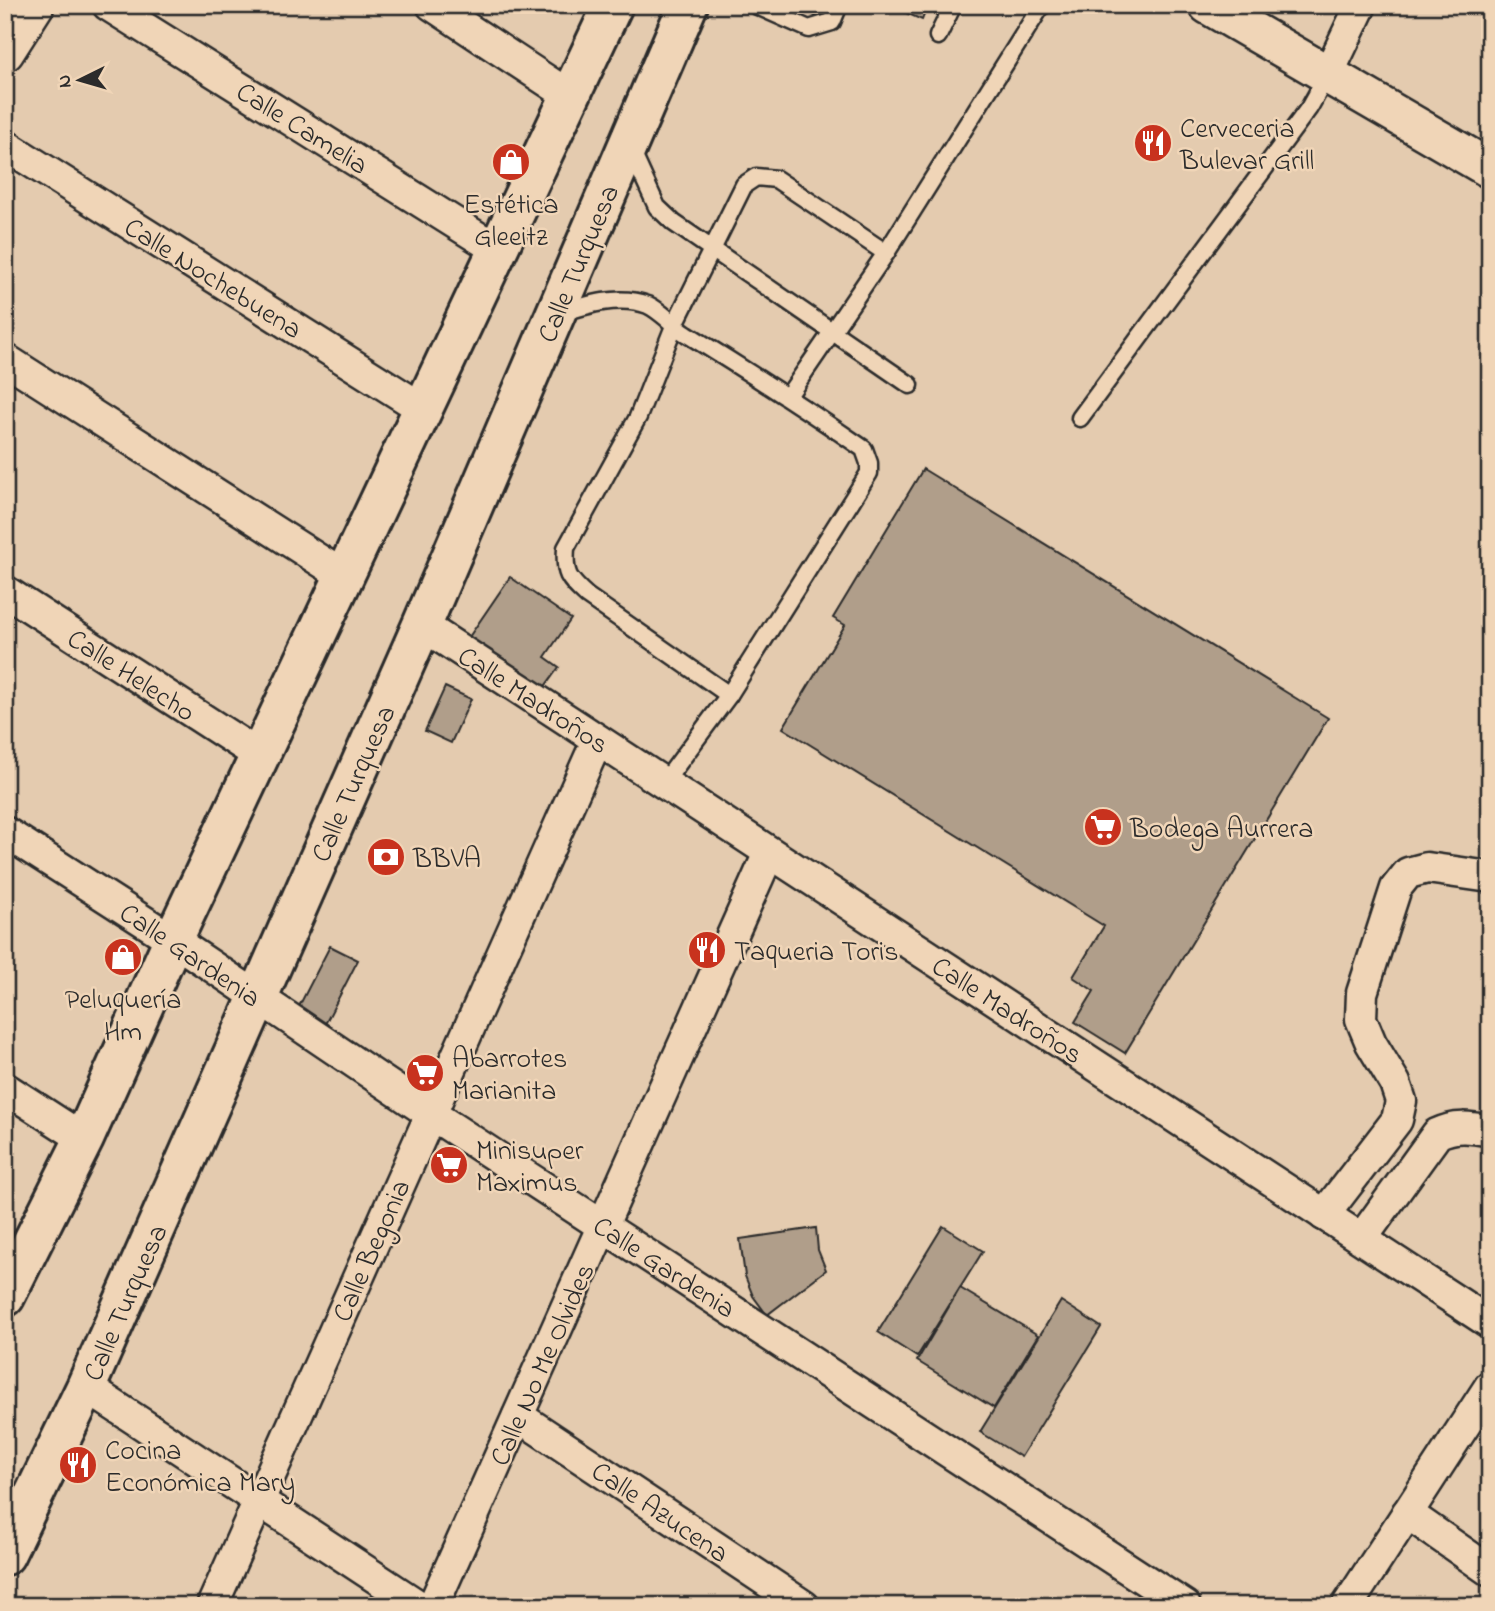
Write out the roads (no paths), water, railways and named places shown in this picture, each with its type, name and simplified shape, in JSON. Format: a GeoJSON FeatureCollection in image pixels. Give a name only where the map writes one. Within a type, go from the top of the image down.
{"type":"FeatureCollection","features":[{"type":"Feature","properties":{"kind":"main road"},"geometry":{"type":"LineString","coordinates":[[5,1297],[84,1139],[173,940],[613,5]]}},
{"type":"Feature","properties":{"kind":"main road","name":"Calle Turquesa"},"geometry":{"type":"LineString","coordinates":[[5,1555],[86,1387],[422,625],[688,5]]}},
{"type":"Feature","properties":{"kind":"street"},"geometry":{"type":"LineString","coordinates":[[8,40],[35,5]]}},
{"type":"Feature","properties":{"kind":"street","name":"Calle Camelia"},"geometry":{"type":"LineString","coordinates":[[108,5],[498,250]]}},
{"type":"Feature","properties":{"kind":"street"},"geometry":{"type":"LineString","coordinates":[[432,5],[570,96]]}},
{"type":"Feature","properties":{"kind":"street"},"geometry":{"type":"LineString","coordinates":[[1208,5],[1490,169]]}},
{"type":"Feature","properties":{"kind":"street"},"geometry":{"type":"LineString","coordinates":[[1328,74],[1361,5]]}},
{"type":"Feature","properties":{"kind":"street","name":"Calle Nochebuena"},"geometry":{"type":"LineString","coordinates":[[5,145],[423,408]]}},
{"type":"Feature","properties":{"kind":"street"},"geometry":{"type":"LineString","coordinates":[[5,359],[344,576]]}},
{"type":"Feature","properties":{"kind":"street","name":"Calle Helecho"},"geometry":{"type":"LineString","coordinates":[[5,591],[260,756]]}},
{"type":"Feature","properties":{"kind":"street","name":"Calle Madroños"},"geometry":{"type":"LineString","coordinates":[[422,625],[1490,1323]]}},
{"type":"Feature","properties":{"kind":"street","name":"Calle Begonia"},"geometry":{"type":"LineString","coordinates":[[212,1606],[597,741]]}},
{"type":"Feature","properties":{"kind":"street","name":"Calle Gardenia"},"geometry":{"type":"LineString","coordinates":[[5,832],[173,940],[431,1114],[1185,1606]]}},
{"type":"Feature","properties":{"kind":"street","name":"Calle No Me Olvides"},"geometry":{"type":"LineString","coordinates":[[433,1606],[769,853]]}},
{"type":"Feature","properties":{"kind":"street"},"geometry":{"type":"LineString","coordinates":[[1324,1215],[1397,1120],[1401,1101],[1395,1083],[1371,1043],[1361,1019],[1362,993],[1396,888],[1408,873],[1427,867],[1490,877]]}},
{"type":"Feature","properties":{"kind":"street"},"geometry":{"type":"LineString","coordinates":[[5,1088],[84,1139]]}},
{"type":"Feature","properties":{"kind":"street"},"geometry":{"type":"LineString","coordinates":[[1362,1238],[1437,1135],[1451,1127],[1470,1127],[1489,1132]]}},
{"type":"Feature","properties":{"kind":"street"},"geometry":{"type":"LineString","coordinates":[[86,1387],[419,1606]]}},
{"type":"Feature","properties":{"kind":"street"},"geometry":{"type":"LineString","coordinates":[[1347,1606],[1490,1387]]}},
{"type":"Feature","properties":{"kind":"street","name":"Calle Azucena"},"geometry":{"type":"LineString","coordinates":[[518,1416],[804,1606]]}},
{"type":"Feature","properties":{"kind":"street"},"geometry":{"type":"LineString","coordinates":[[1407,1513],[1490,1571]]}},
{"type":"Feature","properties":{"kind":"lane"},"geometry":{"type":"LineString","coordinates":[[755,5],[809,29],[832,22],[839,5]]}},
{"type":"Feature","properties":{"kind":"lane"},"geometry":{"type":"LineString","coordinates":[[938,36],[953,5]]}},
{"type":"Feature","properties":{"kind":"lane"},"geometry":{"type":"LineString","coordinates":[[788,396],[886,253],[1042,5]]}},
{"type":"Feature","properties":{"kind":"lane"},"geometry":{"type":"LineString","coordinates":[[1080,418],[1310,108],[1328,74]]}},
{"type":"Feature","properties":{"kind":"lane"},"geometry":{"type":"LineString","coordinates":[[629,144],[657,207],[674,223],[834,330],[910,385]]}},
{"type":"Feature","properties":{"kind":"lane"},"geometry":{"type":"LineString","coordinates":[[729,695],[587,596],[572,582],[564,568],[566,548],[638,417],[674,326],[744,185],[756,177],[776,179],[886,253]]}},
{"type":"Feature","properties":{"kind":"lane"},"geometry":{"type":"LineString","coordinates":[[555,316],[588,305],[618,301],[649,305],[674,326],[788,396],[864,449],[869,463],[869,473],[729,695],[663,784]]}},
{"type":"Feature","properties":{"kind":"place","name":"Cerveceria Bulevar Grill"},"geometry":{"type":"Point","coordinates":[1153,143]}},
{"type":"Feature","properties":{"kind":"place","name":"Estética Gleeitz"},"geometry":{"type":"Point","coordinates":[511,162]}},
{"type":"Feature","properties":{"kind":"place","name":"Bodega Aurrera"},"geometry":{"type":"Point","coordinates":[1103,827]}},
{"type":"Feature","properties":{"kind":"place","name":"BBVA"},"geometry":{"type":"Point","coordinates":[386,857]}},
{"type":"Feature","properties":{"kind":"place","name":"Taqueria Toris"},"geometry":{"type":"Point","coordinates":[707,950]}},
{"type":"Feature","properties":{"kind":"place","name":"Peluquería Hm"},"geometry":{"type":"Point","coordinates":[123,957]}},
{"type":"Feature","properties":{"kind":"place","name":"Abarrotes Marianita"},"geometry":{"type":"Point","coordinates":[425,1073]}},
{"type":"Feature","properties":{"kind":"place","name":"Minisuper Maximus"},"geometry":{"type":"Point","coordinates":[449,1165]}},
{"type":"Feature","properties":{"kind":"place","name":"Cocina Económica Mary"},"geometry":{"type":"Point","coordinates":[78,1465]}}]}
